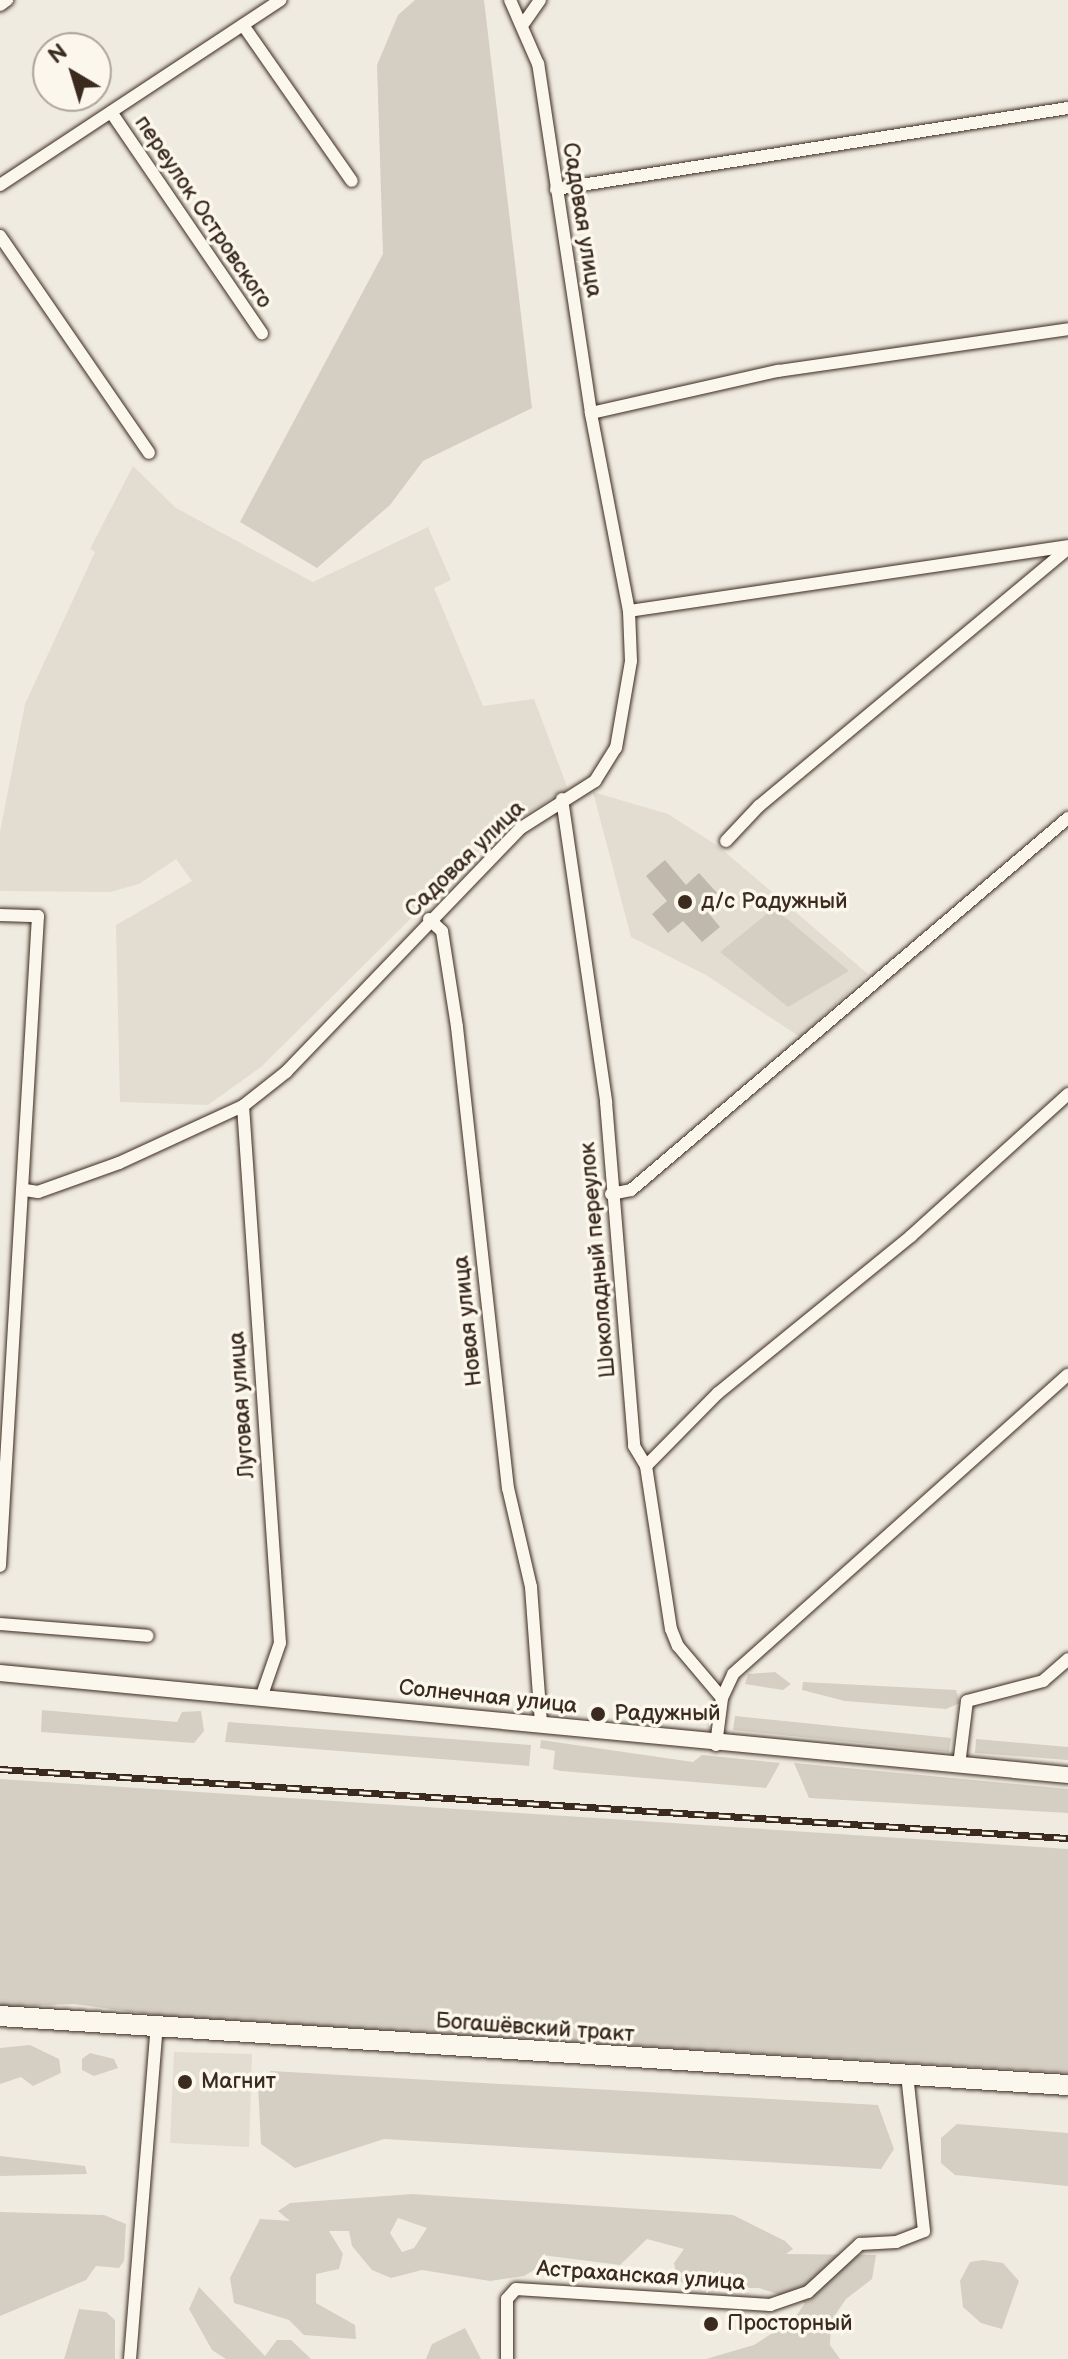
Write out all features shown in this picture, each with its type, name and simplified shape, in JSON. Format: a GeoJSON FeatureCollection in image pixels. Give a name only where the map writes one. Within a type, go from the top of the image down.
{"type":"FeatureCollection","features":[{"type":"Feature","properties":{"kind":"main road","name":"Богашёвский тракт"},"geometry":{"type":"LineString","coordinates":[[0,2016],[1068,2085]]}},
{"type":"Feature","properties":{"kind":"street"},"geometry":{"type":"LineString","coordinates":[[0,5],[7,0]]}},
{"type":"Feature","properties":{"kind":"street"},"geometry":{"type":"LineString","coordinates":[[112,111],[281,0]]}},
{"type":"Feature","properties":{"kind":"street","name":"Садовая улица"},"geometry":{"type":"LineString","coordinates":[[25,1190],[38,1192],[119,1163],[243,1106],[286,1072],[429,919],[521,828],[562,799],[595,781],[616,748],[631,661],[629,611],[591,413],[538,64],[524,23],[510,0]]}},
{"type":"Feature","properties":{"kind":"street"},"geometry":{"type":"LineString","coordinates":[[524,23],[540,0]]}},
{"type":"Feature","properties":{"kind":"street"},"geometry":{"type":"LineString","coordinates":[[243,25],[352,181]]}},
{"type":"Feature","properties":{"kind":"street"},"geometry":{"type":"LineString","coordinates":[[556,189],[1068,108]]}},
{"type":"Feature","properties":{"kind":"street"},"geometry":{"type":"LineString","coordinates":[[0,185],[111,112]]}},
{"type":"Feature","properties":{"kind":"street","name":"переулок Островского"},"geometry":{"type":"LineString","coordinates":[[111,112],[262,333]]}},
{"type":"Feature","properties":{"kind":"street"},"geometry":{"type":"LineString","coordinates":[[0,236],[149,453]]}},
{"type":"Feature","properties":{"kind":"street"},"geometry":{"type":"LineString","coordinates":[[591,413],[778,371],[1068,329]]}},
{"type":"Feature","properties":{"kind":"street"},"geometry":{"type":"LineString","coordinates":[[629,611],[1068,547]]}},
{"type":"Feature","properties":{"kind":"street"},"geometry":{"type":"LineString","coordinates":[[726,841],[759,806],[1068,547]]}},
{"type":"Feature","properties":{"kind":"street","name":"Шоколадный переулок"},"geometry":{"type":"LineString","coordinates":[[562,799],[583,909],[634,1446],[646,1466],[671,1629],[678,1646],[722,1698]]}},
{"type":"Feature","properties":{"kind":"street"},"geometry":{"type":"LineString","coordinates":[[611,1194],[631,1190],[1068,818]]}},
{"type":"Feature","properties":{"kind":"street"},"geometry":{"type":"LineString","coordinates":[[0,915],[38,916],[25,1190],[0,1566]]}},
{"type":"Feature","properties":{"kind":"street","name":"Новая улица"},"geometry":{"type":"LineString","coordinates":[[429,919],[442,931],[457,1027],[508,1488],[531,1587],[541,1723]]}},
{"type":"Feature","properties":{"kind":"street"},"geometry":{"type":"LineString","coordinates":[[646,1466],[718,1393],[911,1236],[1068,1094]]}},
{"type":"Feature","properties":{"kind":"street","name":"Луговая улица"},"geometry":{"type":"LineString","coordinates":[[243,1106],[280,1643],[261,1698]]}},
{"type":"Feature","properties":{"kind":"street"},"geometry":{"type":"LineString","coordinates":[[716,1745],[722,1698],[733,1674],[1068,1375]]}},
{"type":"Feature","properties":{"kind":"street"},"geometry":{"type":"LineString","coordinates":[[0,1624],[148,1636]]}},
{"type":"Feature","properties":{"kind":"street"},"geometry":{"type":"LineString","coordinates":[[959,1765],[967,1701],[1043,1681],[1068,1659]]}},
{"type":"Feature","properties":{"kind":"street","name":"Солнечная улица"},"geometry":{"type":"LineString","coordinates":[[0,1673],[541,1723],[716,1745],[1068,1775]]}},
{"type":"Feature","properties":{"kind":"street"},"geometry":{"type":"LineString","coordinates":[[130,2359],[157,2027]]}},
{"type":"Feature","properties":{"kind":"street","name":"Астраханская улица"},"geometry":{"type":"LineString","coordinates":[[507,2359],[507,2299],[516,2289],[770,2305],[808,2292],[825,2271],[860,2244],[896,2242],[924,2231],[907,2075]]}},
{"type":"Feature","properties":{"kind":"shaded area"},"geometry":{"type":"Polygon","coordinates":[[[415,0],[484,0],[532,408],[423,461],[390,505],[317,568],[240,522],[383,254],[377,65],[398,15],[415,0]]]}},
{"type":"Feature","properties":{"kind":"shaded area"},"geometry":{"type":"Polygon","coordinates":[[[133,466],[176,508],[313,582],[428,527],[451,580],[434,588],[483,706],[534,699],[568,789],[527,813],[502,837],[497,833],[261,1067],[208,1105],[120,1102],[116,925],[192,881],[176,859],[139,884],[110,892],[0,891],[0,832],[25,704],[95,552],[90,549],[133,466]]]}},
{"type":"Feature","properties":{"kind":"shaded area"},"geometry":{"type":"Polygon","coordinates":[[[593,792],[668,814],[718,846],[868,974],[800,1037],[706,975],[631,937],[593,792]]]}},
{"type":"Feature","properties":{"kind":"shaded area"},"geometry":{"type":"Polygon","coordinates":[[[774,908],[849,971],[788,1007],[720,952],[774,908]]]}},
{"type":"Feature","properties":{"kind":"shaded area"},"geometry":{"type":"Polygon","coordinates":[[[775,1672],[791,1684],[783,1690],[745,1684],[748,1674],[775,1672]]]}},
{"type":"Feature","properties":{"kind":"shaded area"},"geometry":{"type":"Polygon","coordinates":[[[803,1682],[956,1690],[960,1703],[946,1709],[845,1701],[802,1690],[803,1682]]]}},
{"type":"Feature","properties":{"kind":"shaded area"},"geometry":{"type":"Polygon","coordinates":[[[42,1710],[177,1722],[182,1712],[201,1711],[204,1731],[194,1743],[41,1732],[42,1710]]]}},
{"type":"Feature","properties":{"kind":"shaded area"},"geometry":{"type":"Polygon","coordinates":[[[735,1716],[951,1738],[949,1752],[733,1730],[735,1716]]]}},
{"type":"Feature","properties":{"kind":"shaded area"},"geometry":{"type":"Polygon","coordinates":[[[228,1722],[531,1745],[529,1766],[225,1742],[228,1722]]]}},
{"type":"Feature","properties":{"kind":"shaded area"},"geometry":{"type":"Polygon","coordinates":[[[976,1739],[1068,1747],[1068,1760],[975,1753],[976,1739]]]}},
{"type":"Feature","properties":{"kind":"shaded area"},"geometry":{"type":"Polygon","coordinates":[[[541,1740],[693,1762],[702,1755],[780,1763],[766,1788],[561,1771],[553,1769],[555,1751],[540,1748],[541,1740]]]}},
{"type":"Feature","properties":{"kind":"shaded area"},"geometry":{"type":"Polygon","coordinates":[[[794,1763],[1068,1789],[1068,1813],[809,1798],[794,1763]]]}},
{"type":"Feature","properties":{"kind":"shaded area"},"geometry":{"type":"Polygon","coordinates":[[[0,1779],[1068,1849],[1068,2073],[163,2016],[74,2004],[0,2007],[0,1779]]]}},
{"type":"Feature","properties":{"kind":"shaded area"},"geometry":{"type":"Polygon","coordinates":[[[30,2045],[59,2059],[61,2073],[33,2086],[21,2077],[0,2084],[0,2048],[30,2045]]]}},
{"type":"Feature","properties":{"kind":"shaded area"},"geometry":{"type":"Polygon","coordinates":[[[174,2052],[252,2054],[249,2147],[170,2143],[174,2052]]]}},
{"type":"Feature","properties":{"kind":"shaded area"},"geometry":{"type":"Polygon","coordinates":[[[90,2053],[114,2059],[118,2068],[94,2076],[82,2070],[82,2059],[90,2053]]]}},
{"type":"Feature","properties":{"kind":"shaded area"},"geometry":{"type":"Polygon","coordinates":[[[271,2071],[878,2105],[894,2149],[881,2169],[384,2139],[295,2168],[261,2144],[258,2084],[271,2071]]]}},
{"type":"Feature","properties":{"kind":"shaded area"},"geometry":{"type":"Polygon","coordinates":[[[957,2124],[1068,2133],[1068,2186],[955,2175],[941,2163],[941,2138],[957,2124]]]}},
{"type":"Feature","properties":{"kind":"shaded area"},"geometry":{"type":"Polygon","coordinates":[[[0,2156],[85,2166],[87,2174],[0,2176],[0,2156]]]}},
{"type":"Feature","properties":{"kind":"shaded area"},"geometry":{"type":"Polygon","coordinates":[[[412,2194],[733,2215],[785,2241],[793,2249],[786,2254],[876,2255],[872,2279],[846,2299],[831,2321],[830,2345],[840,2359],[706,2359],[754,2345],[794,2319],[805,2303],[759,2288],[694,2288],[677,2280],[674,2263],[684,2249],[647,2239],[620,2265],[542,2255],[541,2266],[524,2276],[490,2281],[422,2270],[391,2278],[372,2270],[352,2246],[349,2231],[329,2231],[343,2254],[339,2269],[316,2274],[316,2303],[355,2325],[356,2339],[304,2335],[289,2320],[234,2303],[230,2278],[260,2219],[290,2221],[278,2211],[290,2203],[412,2194]],[[398,2218],[390,2233],[402,2252],[414,2248],[427,2228],[398,2218]]]}},
{"type":"Feature","properties":{"kind":"shaded area"},"geometry":{"type":"Polygon","coordinates":[[[0,2212],[104,2215],[126,2224],[124,2261],[119,2268],[96,2266],[86,2280],[0,2316],[0,2212]]]}},
{"type":"Feature","properties":{"kind":"shaded area"},"geometry":{"type":"Polygon","coordinates":[[[970,2262],[1003,2263],[1019,2281],[1002,2329],[981,2323],[963,2307],[960,2281],[970,2262]]]}},
{"type":"Feature","properties":{"kind":"shaded area"},"geometry":{"type":"Polygon","coordinates":[[[199,2287],[265,2356],[277,2340],[291,2340],[311,2359],[226,2359],[212,2350],[189,2309],[199,2287]]]}},
{"type":"Feature","properties":{"kind":"shaded area"},"geometry":{"type":"Polygon","coordinates":[[[79,2309],[106,2312],[115,2320],[115,2359],[64,2359],[79,2309]]]}},
{"type":"Feature","properties":{"kind":"shaded area"},"geometry":{"type":"Polygon","coordinates":[[[465,2328],[481,2359],[426,2359],[432,2344],[465,2328]]]}},
{"type":"Feature","properties":{"kind":"building","name":"д/с Радужный"},"geometry":{"type":"Polygon","coordinates":[[[665,860],[686,885],[699,873],[717,893],[701,904],[720,927],[702,942],[683,921],[668,933],[652,914],[667,901],[646,876],[665,860]]]}},
{"type":"Feature","properties":{"kind":"railway"},"geometry":{"type":"LineString","coordinates":[[0,1769],[1068,1838]]}},
{"type":"Feature","properties":{"kind":"place","name":"д/с Радужный"},"geometry":{"type":"Point","coordinates":[685,902]}},
{"type":"Feature","properties":{"kind":"place","name":"Радужный"},"geometry":{"type":"Point","coordinates":[598,1714]}},
{"type":"Feature","properties":{"kind":"place","name":"Магнит"},"geometry":{"type":"Point","coordinates":[185,2082]}},
{"type":"Feature","properties":{"kind":"place","name":"Просторный"},"geometry":{"type":"Point","coordinates":[711,2324]}}]}
